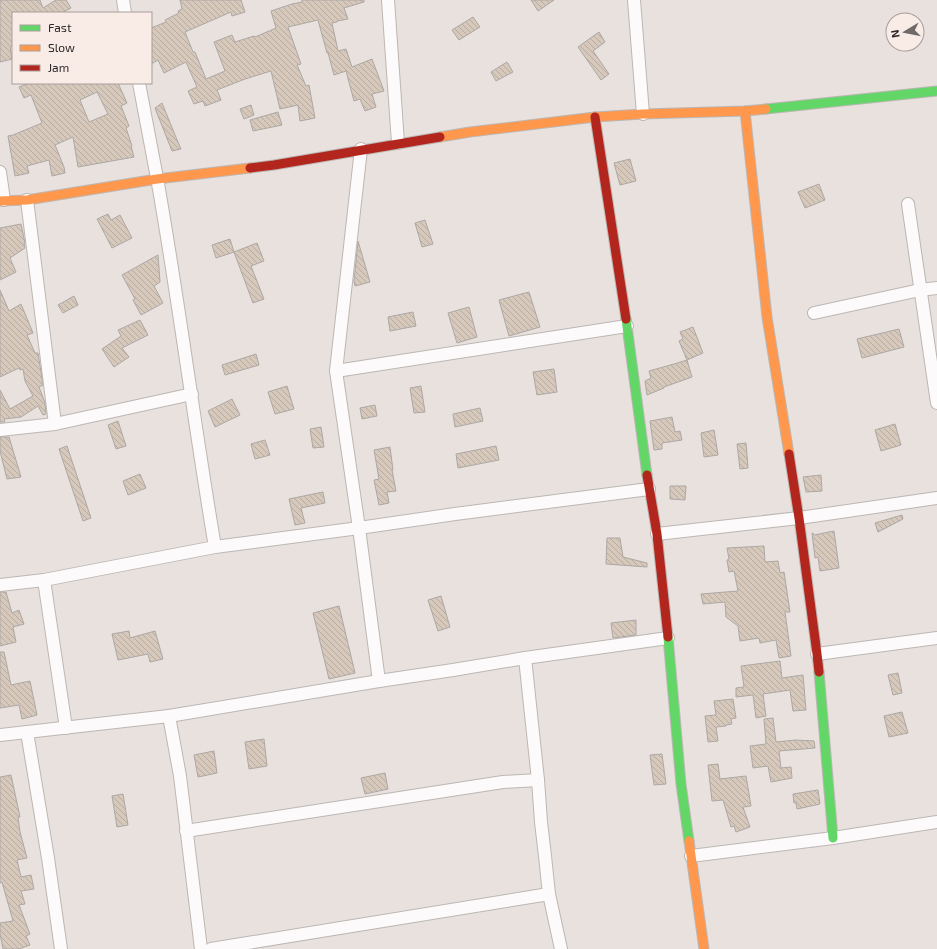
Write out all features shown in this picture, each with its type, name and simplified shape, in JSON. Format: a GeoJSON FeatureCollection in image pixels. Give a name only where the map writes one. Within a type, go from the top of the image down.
{"type":"FeatureCollection","features":[{"type":"Feature","properties":{"kind":"street"},"geometry":{"type":"LineString","coordinates":[[123,0],[125,12]]}},
{"type":"Feature","properties":{"kind":"street"},"geometry":{"type":"LineString","coordinates":[[388,0],[398,143]]}},
{"type":"Feature","properties":{"kind":"street"},"geometry":{"type":"LineString","coordinates":[[634,0],[643,114]]}},
{"type":"Feature","properties":{"kind":"street"},"geometry":{"type":"LineString","coordinates":[[139,84],[157,179],[215,547]]}},
{"type":"Feature","properties":{"kind":"street"},"geometry":{"type":"LineString","coordinates":[[0,172],[2,200],[27,200],[157,179],[274,165],[470,132],[595,117],[745,111],[937,91]]}},
{"type":"Feature","properties":{"kind":"street"},"geometry":{"type":"LineString","coordinates":[[745,111],[767,318],[799,518],[817,654],[833,838]]}},
{"type":"Feature","properties":{"kind":"street"},"geometry":{"type":"LineString","coordinates":[[595,117],[649,489],[657,534],[681,784],[704,949]]}},
{"type":"Feature","properties":{"kind":"street"},"geometry":{"type":"LineString","coordinates":[[361,150],[336,371],[359,528],[379,681]]}},
{"type":"Feature","properties":{"kind":"street"},"geometry":{"type":"LineString","coordinates":[[27,200],[55,424]]}},
{"type":"Feature","properties":{"kind":"street"},"geometry":{"type":"LineString","coordinates":[[908,204],[937,403]]}},
{"type":"Feature","properties":{"kind":"street"},"geometry":{"type":"LineString","coordinates":[[814,313],[920,290],[937,288]]}},
{"type":"Feature","properties":{"kind":"street"},"geometry":{"type":"LineString","coordinates":[[336,371],[626,326]]}},
{"type":"Feature","properties":{"kind":"street"},"geometry":{"type":"LineString","coordinates":[[0,430],[55,424],[192,394]]}},
{"type":"Feature","properties":{"kind":"street"},"geometry":{"type":"LineString","coordinates":[[0,585],[44,580],[215,547],[649,489]]}},
{"type":"Feature","properties":{"kind":"street"},"geometry":{"type":"LineString","coordinates":[[657,534],[799,518],[937,498]]}},
{"type":"Feature","properties":{"kind":"street"},"geometry":{"type":"LineString","coordinates":[[44,580],[66,728]]}},
{"type":"Feature","properties":{"kind":"street"},"geometry":{"type":"LineString","coordinates":[[0,735],[169,716],[525,658],[668,638]]}},
{"type":"Feature","properties":{"kind":"street"},"geometry":{"type":"LineString","coordinates":[[817,654],[937,638]]}},
{"type":"Feature","properties":{"kind":"street"},"geometry":{"type":"LineString","coordinates":[[525,658],[549,894],[560,949]]}},
{"type":"Feature","properties":{"kind":"street"},"geometry":{"type":"LineString","coordinates":[[169,716],[180,776],[201,949]]}},
{"type":"Feature","properties":{"kind":"street"},"geometry":{"type":"LineString","coordinates":[[27,732],[62,949]]}},
{"type":"Feature","properties":{"kind":"street"},"geometry":{"type":"LineString","coordinates":[[186,831],[503,782],[538,780]]}},
{"type":"Feature","properties":{"kind":"street"},"geometry":{"type":"LineString","coordinates":[[691,856],[833,838],[937,822]]}},
{"type":"Feature","properties":{"kind":"street"},"geometry":{"type":"LineString","coordinates":[[211,949],[549,894]]}},
{"type":"Feature","properties":{"kind":"building"},"geometry":{"type":"Polygon","coordinates":[[[0,0],[40,0],[43,8],[56,0],[66,0],[71,8],[63,12],[12,12],[12,46],[10,47],[12,59],[0,62],[0,0]]]}},
{"type":"Feature","properties":{"kind":"building"},"geometry":{"type":"Polygon","coordinates":[[[180,0],[241,0],[245,12],[232,16],[231,12],[185,32],[206,79],[225,71],[214,42],[232,35],[235,42],[254,36],[255,37],[276,28],[271,11],[302,2],[302,0],[364,0],[364,2],[344,8],[348,19],[332,23],[338,51],[346,49],[352,67],[372,59],[384,91],[372,94],[376,107],[365,111],[360,99],[354,101],[346,71],[334,75],[318,20],[288,27],[301,64],[297,65],[306,86],[309,85],[315,118],[300,121],[298,105],[280,109],[271,71],[217,90],[221,100],[205,106],[203,101],[194,104],[188,91],[197,87],[186,62],[164,73],[158,60],[152,63],[152,28],[166,22],[165,20],[179,13],[178,11],[182,9],[180,0]]]}},
{"type":"Feature","properties":{"kind":"building"},"geometry":{"type":"Polygon","coordinates":[[[531,0],[554,0],[538,11],[531,0]]]}},
{"type":"Feature","properties":{"kind":"building"},"geometry":{"type":"Polygon","coordinates":[[[473,17],[480,27],[459,40],[452,30],[473,17]]]}},
{"type":"Feature","properties":{"kind":"building"},"geometry":{"type":"Polygon","coordinates":[[[599,32],[605,42],[593,51],[609,74],[601,80],[578,47],[599,32]]]}},
{"type":"Feature","properties":{"kind":"building"},"geometry":{"type":"Polygon","coordinates":[[[507,62],[513,72],[496,81],[491,72],[507,62]]]}},
{"type":"Feature","properties":{"kind":"building"},"geometry":{"type":"Polygon","coordinates":[[[26,84],[118,84],[127,103],[121,106],[129,126],[126,128],[134,157],[78,167],[73,137],[55,145],[65,173],[52,176],[49,160],[27,166],[29,173],[15,176],[8,136],[42,123],[31,95],[24,98],[19,87],[26,84]],[[97,92],[80,100],[89,122],[108,114],[97,92]]]}},
{"type":"Feature","properties":{"kind":"building"},"geometry":{"type":"Polygon","coordinates":[[[162,103],[181,149],[172,151],[155,108],[162,103]]]}},
{"type":"Feature","properties":{"kind":"building"},"geometry":{"type":"Polygon","coordinates":[[[251,105],[254,115],[244,119],[240,109],[251,105]]]}},
{"type":"Feature","properties":{"kind":"building"},"geometry":{"type":"Polygon","coordinates":[[[278,112],[282,125],[253,131],[250,120],[278,112]]]}},
{"type":"Feature","properties":{"kind":"building"},"geometry":{"type":"Polygon","coordinates":[[[630,159],[636,181],[620,185],[614,163],[630,159]]]}},
{"type":"Feature","properties":{"kind":"building"},"geometry":{"type":"Polygon","coordinates":[[[819,184],[825,200],[805,208],[798,192],[819,184]]]}},
{"type":"Feature","properties":{"kind":"building"},"geometry":{"type":"Polygon","coordinates":[[[108,214],[111,220],[120,215],[132,238],[112,248],[97,219],[108,214]]]}},
{"type":"Feature","properties":{"kind":"building"},"geometry":{"type":"Polygon","coordinates":[[[425,220],[433,244],[422,247],[415,223],[425,220]]]}},
{"type":"Feature","properties":{"kind":"building"},"geometry":{"type":"Polygon","coordinates":[[[21,224],[25,248],[10,258],[16,272],[0,280],[0,228],[21,224]]]}},
{"type":"Feature","properties":{"kind":"building"},"geometry":{"type":"Polygon","coordinates":[[[230,239],[234,252],[216,258],[212,245],[230,239]]]}},
{"type":"Feature","properties":{"kind":"building"},"geometry":{"type":"Polygon","coordinates":[[[358,241],[370,282],[355,286],[354,281],[358,241]]]}},
{"type":"Feature","properties":{"kind":"building"},"geometry":{"type":"Polygon","coordinates":[[[257,243],[264,261],[251,266],[264,299],[253,303],[234,252],[257,243]]]}},
{"type":"Feature","properties":{"kind":"building"},"geometry":{"type":"Polygon","coordinates":[[[158,255],[160,282],[154,286],[163,303],[141,315],[133,300],[135,299],[122,275],[158,255]]]}},
{"type":"Feature","properties":{"kind":"building"},"geometry":{"type":"Polygon","coordinates":[[[0,290],[9,311],[21,304],[33,333],[27,335],[35,353],[38,353],[43,385],[39,387],[45,403],[46,414],[43,415],[38,406],[21,417],[4,419],[5,422],[0,422],[0,390],[10,409],[33,396],[25,381],[23,369],[20,370],[19,368],[0,377],[0,290]]]}},
{"type":"Feature","properties":{"kind":"building"},"geometry":{"type":"Polygon","coordinates":[[[529,292],[540,327],[509,336],[499,300],[529,292]]]}},
{"type":"Feature","properties":{"kind":"building"},"geometry":{"type":"Polygon","coordinates":[[[74,296],[78,305],[63,313],[58,305],[74,296]]]}},
{"type":"Feature","properties":{"kind":"building"},"geometry":{"type":"Polygon","coordinates":[[[469,307],[477,337],[457,343],[448,313],[469,307]]]}},
{"type":"Feature","properties":{"kind":"building"},"geometry":{"type":"Polygon","coordinates":[[[413,312],[416,326],[390,331],[388,317],[413,312]]]}},
{"type":"Feature","properties":{"kind":"building"},"geometry":{"type":"Polygon","coordinates":[[[140,320],[148,335],[122,348],[129,357],[114,367],[102,349],[121,336],[118,330],[140,320]]]}},
{"type":"Feature","properties":{"kind":"building"},"geometry":{"type":"Polygon","coordinates":[[[693,327],[703,353],[687,360],[679,341],[683,339],[680,332],[693,327]]]}},
{"type":"Feature","properties":{"kind":"building"},"geometry":{"type":"Polygon","coordinates":[[[899,329],[904,347],[862,358],[857,339],[899,329]]]}},
{"type":"Feature","properties":{"kind":"building"},"geometry":{"type":"Polygon","coordinates":[[[256,354],[259,365],[225,375],[222,365],[256,354]]]}},
{"type":"Feature","properties":{"kind":"building"},"geometry":{"type":"Polygon","coordinates":[[[687,360],[692,377],[647,395],[645,381],[651,378],[649,371],[687,360]]]}},
{"type":"Feature","properties":{"kind":"building"},"geometry":{"type":"Polygon","coordinates":[[[554,369],[557,392],[537,395],[533,372],[554,369]]]}},
{"type":"Feature","properties":{"kind":"building"},"geometry":{"type":"Polygon","coordinates":[[[287,386],[294,409],[275,414],[268,392],[287,386]]]}},
{"type":"Feature","properties":{"kind":"building"},"geometry":{"type":"Polygon","coordinates":[[[421,386],[425,412],[414,413],[410,388],[421,386]]]}},
{"type":"Feature","properties":{"kind":"building"},"geometry":{"type":"Polygon","coordinates":[[[232,399],[240,415],[215,427],[208,411],[232,399]]]}},
{"type":"Feature","properties":{"kind":"building"},"geometry":{"type":"Polygon","coordinates":[[[375,405],[377,416],[362,419],[360,408],[375,405]]]}},
{"type":"Feature","properties":{"kind":"building"},"geometry":{"type":"Polygon","coordinates":[[[480,408],[483,421],[455,427],[453,414],[480,408]]]}},
{"type":"Feature","properties":{"kind":"building"},"geometry":{"type":"Polygon","coordinates":[[[672,417],[675,432],[680,431],[682,440],[662,443],[662,449],[654,450],[650,421],[672,417]]]}},
{"type":"Feature","properties":{"kind":"building"},"geometry":{"type":"Polygon","coordinates":[[[118,421],[126,446],[116,449],[108,425],[118,421]]]}},
{"type":"Feature","properties":{"kind":"building"},"geometry":{"type":"Polygon","coordinates":[[[895,424],[901,445],[881,451],[875,430],[895,424]]]}},
{"type":"Feature","properties":{"kind":"building"},"geometry":{"type":"Polygon","coordinates":[[[321,427],[324,447],[313,448],[310,429],[321,427]]]}},
{"type":"Feature","properties":{"kind":"building"},"geometry":{"type":"Polygon","coordinates":[[[714,430],[718,455],[704,457],[701,433],[714,430]]]}},
{"type":"Feature","properties":{"kind":"building"},"geometry":{"type":"Polygon","coordinates":[[[0,437],[9,437],[21,477],[7,479],[0,451],[0,437]]]}},
{"type":"Feature","properties":{"kind":"building"},"geometry":{"type":"Polygon","coordinates":[[[265,440],[270,455],[255,459],[251,444],[265,440]]]}},
{"type":"Feature","properties":{"kind":"building"},"geometry":{"type":"Polygon","coordinates":[[[746,443],[748,468],[740,469],[737,444],[746,443]]]}},
{"type":"Feature","properties":{"kind":"building"},"geometry":{"type":"Polygon","coordinates":[[[67,446],[91,518],[83,521],[59,449],[67,446]]]}},
{"type":"Feature","properties":{"kind":"building"},"geometry":{"type":"Polygon","coordinates":[[[496,446],[499,460],[458,468],[456,454],[496,446]]]}},
{"type":"Feature","properties":{"kind":"building"},"geometry":{"type":"Polygon","coordinates":[[[390,447],[396,491],[387,492],[389,503],[379,505],[374,480],[379,479],[374,450],[390,447]]]}},
{"type":"Feature","properties":{"kind":"building"},"geometry":{"type":"Polygon","coordinates":[[[140,474],[146,488],[128,495],[123,481],[140,474]]]}},
{"type":"Feature","properties":{"kind":"building"},"geometry":{"type":"Polygon","coordinates":[[[821,475],[822,491],[806,492],[803,477],[821,475]]]}},
{"type":"Feature","properties":{"kind":"building"},"geometry":{"type":"Polygon","coordinates":[[[670,486],[686,486],[685,500],[670,499],[670,486]]]}},
{"type":"Feature","properties":{"kind":"building"},"geometry":{"type":"Polygon","coordinates":[[[323,492],[325,503],[301,508],[305,523],[295,525],[289,499],[323,492]]]}},
{"type":"Feature","properties":{"kind":"building"},"geometry":{"type":"Polygon","coordinates":[[[902,515],[903,519],[878,532],[875,523],[902,515]]]}},
{"type":"Feature","properties":{"kind":"building"},"geometry":{"type":"Polygon","coordinates":[[[834,531],[839,568],[820,571],[818,557],[815,558],[812,533],[814,535],[834,531]]]}},
{"type":"Feature","properties":{"kind":"building"},"geometry":{"type":"Polygon","coordinates":[[[607,538],[620,538],[623,557],[647,563],[647,567],[606,564],[607,538]]]}},
{"type":"Feature","properties":{"kind":"building"},"geometry":{"type":"Polygon","coordinates":[[[764,546],[765,562],[778,561],[780,573],[784,572],[790,612],[785,612],[791,656],[779,658],[776,640],[760,643],[759,638],[740,641],[738,626],[726,617],[725,602],[703,604],[701,594],[738,591],[734,571],[729,572],[727,548],[764,546]]]}},
{"type":"Feature","properties":{"kind":"building"},"geometry":{"type":"Polygon","coordinates":[[[0,592],[6,592],[12,613],[19,610],[24,624],[13,627],[16,642],[0,646],[0,592]]]}},
{"type":"Feature","properties":{"kind":"building"},"geometry":{"type":"Polygon","coordinates":[[[441,596],[450,627],[438,631],[428,600],[441,596]]]}},
{"type":"Feature","properties":{"kind":"building"},"geometry":{"type":"Polygon","coordinates":[[[339,606],[355,673],[329,679],[313,613],[339,606]]]}},
{"type":"Feature","properties":{"kind":"building"},"geometry":{"type":"Polygon","coordinates":[[[636,620],[636,635],[613,638],[611,623],[636,620]]]}},
{"type":"Feature","properties":{"kind":"building"},"geometry":{"type":"Polygon","coordinates":[[[129,631],[130,638],[155,631],[163,659],[150,662],[148,654],[118,660],[112,634],[129,631]]]}},
{"type":"Feature","properties":{"kind":"building"},"geometry":{"type":"Polygon","coordinates":[[[0,652],[4,652],[11,685],[30,681],[37,715],[22,719],[19,705],[0,708],[0,652]]]}},
{"type":"Feature","properties":{"kind":"building"},"geometry":{"type":"Polygon","coordinates":[[[780,661],[782,678],[803,675],[806,710],[793,711],[790,690],[763,694],[766,716],[756,718],[753,695],[736,697],[736,688],[744,687],[741,666],[780,661]]]}},
{"type":"Feature","properties":{"kind":"building"},"geometry":{"type":"Polygon","coordinates":[[[898,673],[902,693],[893,695],[888,675],[898,673]]]}},
{"type":"Feature","properties":{"kind":"building"},"geometry":{"type":"Polygon","coordinates":[[[733,699],[736,718],[731,719],[732,724],[716,727],[718,741],[708,742],[705,716],[716,715],[714,701],[733,699]]]}},
{"type":"Feature","properties":{"kind":"building"},"geometry":{"type":"Polygon","coordinates":[[[902,712],[908,733],[889,737],[884,716],[902,712]]]}},
{"type":"Feature","properties":{"kind":"building"},"geometry":{"type":"Polygon","coordinates":[[[773,718],[776,742],[796,740],[814,741],[815,748],[779,751],[781,768],[791,767],[792,778],[771,782],[768,766],[753,768],[750,746],[766,744],[764,719],[773,718]]]}},
{"type":"Feature","properties":{"kind":"building"},"geometry":{"type":"Polygon","coordinates":[[[264,739],[267,766],[249,769],[245,742],[264,739]]]}},
{"type":"Feature","properties":{"kind":"building"},"geometry":{"type":"Polygon","coordinates":[[[214,751],[217,773],[198,777],[194,755],[214,751]]]}},
{"type":"Feature","properties":{"kind":"building"},"geometry":{"type":"Polygon","coordinates":[[[662,754],[666,784],[654,785],[650,755],[662,754]]]}},
{"type":"Feature","properties":{"kind":"building"},"geometry":{"type":"Polygon","coordinates":[[[718,764],[720,779],[746,776],[751,806],[743,807],[750,827],[736,832],[734,826],[731,827],[723,800],[712,801],[708,765],[718,764]]]}},
{"type":"Feature","properties":{"kind":"building"},"geometry":{"type":"Polygon","coordinates":[[[385,773],[388,789],[365,794],[361,778],[385,773]]]}},
{"type":"Feature","properties":{"kind":"building"},"geometry":{"type":"Polygon","coordinates":[[[11,775],[20,817],[18,817],[20,832],[27,858],[17,860],[21,877],[31,875],[34,889],[21,891],[25,904],[19,905],[30,934],[26,936],[30,945],[19,949],[3,949],[0,934],[0,923],[13,921],[2,882],[0,883],[0,777],[11,775]]]}},
{"type":"Feature","properties":{"kind":"building"},"geometry":{"type":"Polygon","coordinates":[[[818,790],[820,804],[797,809],[796,803],[794,803],[793,794],[818,790]]]}},
{"type":"Feature","properties":{"kind":"building"},"geometry":{"type":"Polygon","coordinates":[[[123,794],[128,825],[117,827],[112,796],[123,794]]]}},
{"type":"Feature","properties":{"kind":"traffic: fast"},"geometry":{"type":"LineString","coordinates":[[766,109],[937,91]]}},
{"type":"Feature","properties":{"kind":"traffic: fast"},"geometry":{"type":"LineString","coordinates":[[626,319],[647,475]]}},
{"type":"Feature","properties":{"kind":"traffic: fast"},"geometry":{"type":"LineString","coordinates":[[668,637],[681,784],[689,841]]}},
{"type":"Feature","properties":{"kind":"traffic: fast"},"geometry":{"type":"LineString","coordinates":[[819,672],[833,838]]}},
{"type":"Feature","properties":{"kind":"traffic: slow"},"geometry":{"type":"LineString","coordinates":[[440,137],[595,117],[766,109]]}},
{"type":"Feature","properties":{"kind":"traffic: slow"},"geometry":{"type":"LineString","coordinates":[[745,111],[767,317],[789,454]]}},
{"type":"Feature","properties":{"kind":"traffic: slow"},"geometry":{"type":"LineString","coordinates":[[0,201],[27,200],[157,179],[250,168]]}},
{"type":"Feature","properties":{"kind":"traffic: slow"},"geometry":{"type":"LineString","coordinates":[[689,841],[704,949]]}},
{"type":"Feature","properties":{"kind":"traffic: jam"},"geometry":{"type":"LineString","coordinates":[[595,117],[626,319]]}},
{"type":"Feature","properties":{"kind":"traffic: jam"},"geometry":{"type":"LineString","coordinates":[[250,168],[440,137]]}},
{"type":"Feature","properties":{"kind":"traffic: jam"},"geometry":{"type":"LineString","coordinates":[[789,454],[819,672]]}},
{"type":"Feature","properties":{"kind":"traffic: jam"},"geometry":{"type":"LineString","coordinates":[[647,475],[657,534],[668,637]]}}]}
